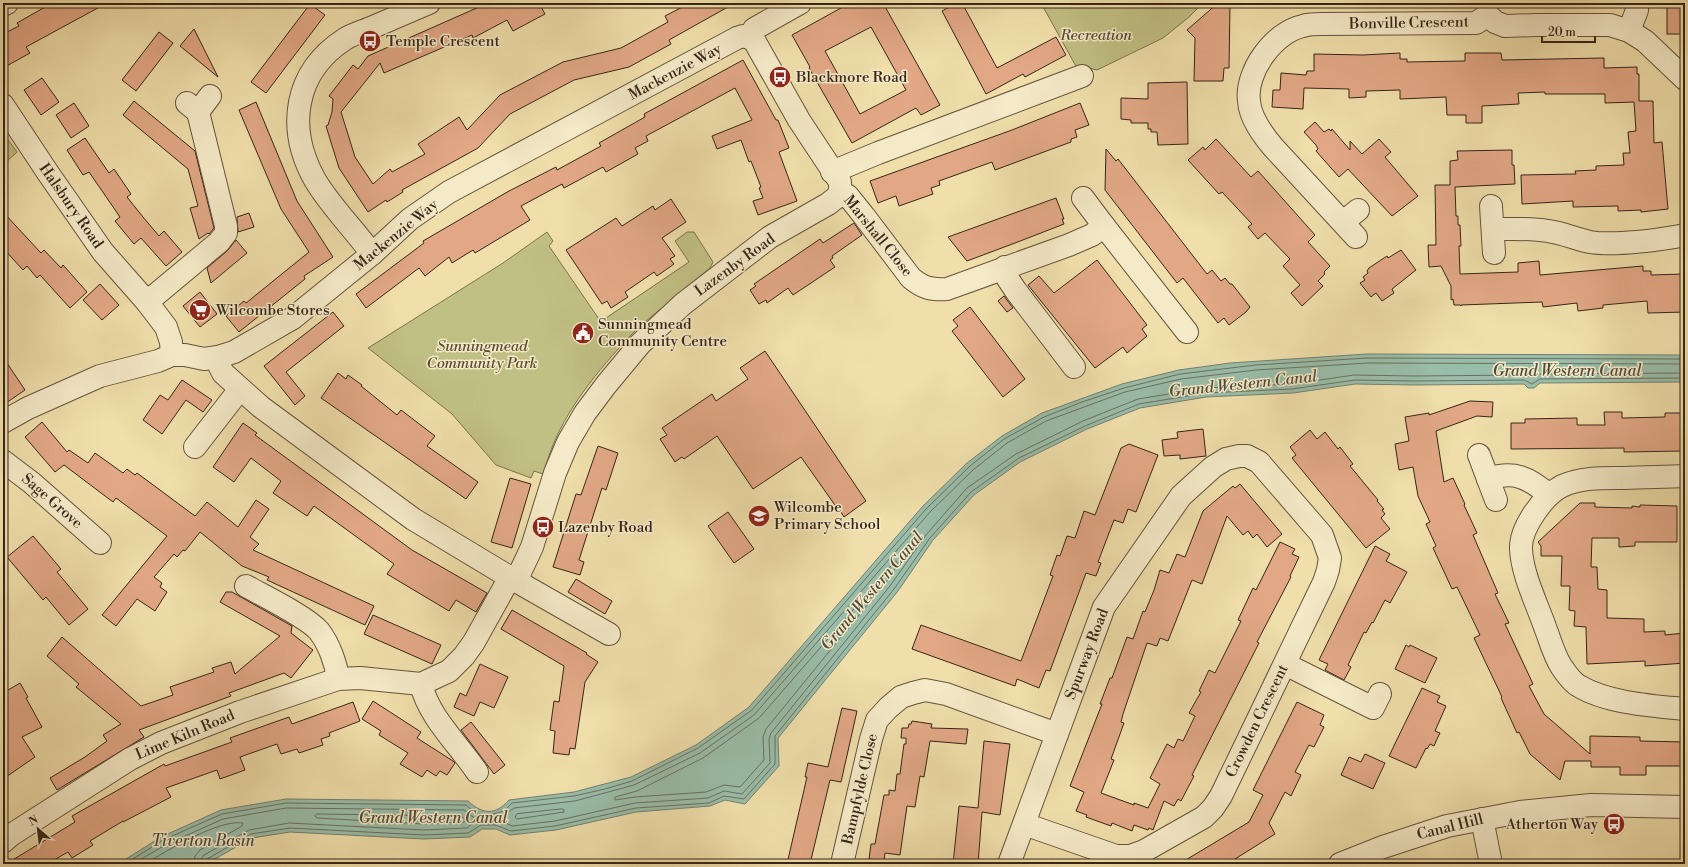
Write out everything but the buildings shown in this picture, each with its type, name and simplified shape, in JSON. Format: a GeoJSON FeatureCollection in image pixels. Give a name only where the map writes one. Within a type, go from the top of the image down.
{"type":"FeatureCollection","features":[{"type":"Feature","properties":{"kind":"street"},"geometry":{"type":"LineString","coordinates":[[3,5],[7,3]]}},
{"type":"Feature","properties":{"kind":"street"},"geometry":{"type":"LineString","coordinates":[[372,254],[333,207],[315,179],[304,156],[299,133],[298,113],[301,97],[311,73],[327,53],[346,38],[429,3]]}},
{"type":"Feature","properties":{"kind":"street"},"geometry":{"type":"LineString","coordinates":[[800,3],[754,29],[750,38],[755,42],[836,182],[878,153],[1082,76]]}},
{"type":"Feature","properties":{"kind":"street"},"geometry":{"type":"LineString","coordinates":[[1629,31],[1637,10],[1637,3]]}},
{"type":"Feature","properties":{"kind":"street","name":"Bonville Crescent"},"geometry":{"type":"LineString","coordinates":[[1352,223],[1265,137],[1256,122],[1240,102],[1249,88],[1253,74],[1261,57],[1287,32],[1302,26],[1321,24],[1476,23],[1486,9],[1495,22],[1505,26],[1610,25],[1629,31],[1645,41],[1685,79]]}},
{"type":"Feature","properties":{"kind":"street","name":"Mackenzie Way"},"geometry":{"type":"LineString","coordinates":[[3,422],[45,400],[100,376],[172,355],[185,355],[204,359],[218,357],[239,349],[293,318],[372,254],[410,219],[462,185],[562,133],[737,38],[743,36],[750,38]]}},
{"type":"Feature","properties":{"kind":"street"},"geometry":{"type":"LineString","coordinates":[[146,302],[219,242],[226,233],[226,226],[198,104]]}},
{"type":"Feature","properties":{"kind":"street","name":"Halsbury Road"},"geometry":{"type":"LineString","coordinates":[[5,112],[103,252],[166,328],[171,342],[172,355]]}},
{"type":"Feature","properties":{"kind":"street","name":"Marshall Close"},"geometry":{"type":"LineString","coordinates":[[836,182],[911,278],[920,286],[932,290],[947,289],[1004,267],[1069,245],[1092,235],[1104,226]]}},
{"type":"Feature","properties":{"kind":"street","name":"Lazenby Road"},"geometry":{"type":"LineString","coordinates":[[513,579],[532,547],[555,473],[568,442],[594,402],[640,344],[683,304],[731,266],[770,237],[828,204],[837,197],[836,182]]}},
{"type":"Feature","properties":{"kind":"street"},"geometry":{"type":"LineString","coordinates":[[1083,198],[1175,326]]}},
{"type":"Feature","properties":{"kind":"street"},"geometry":{"type":"LineString","coordinates":[[1491,206],[1494,253]]}},
{"type":"Feature","properties":{"kind":"street"},"geometry":{"type":"LineString","coordinates":[[1493,230],[1521,228],[1549,231],[1590,242],[1657,240],[1685,235]]}},
{"type":"Feature","properties":{"kind":"street"},"geometry":{"type":"LineString","coordinates":[[1004,267],[1008,279],[1016,291],[1074,367]]}},
{"type":"Feature","properties":{"kind":"street"},"geometry":{"type":"LineString","coordinates":[[218,357],[219,365],[223,373],[240,389],[305,440],[413,519],[609,634]]}},
{"type":"Feature","properties":{"kind":"street"},"geometry":{"type":"LineString","coordinates":[[195,447],[240,389]]}},
{"type":"Feature","properties":{"kind":"street"},"geometry":{"type":"LineString","coordinates":[[1479,455],[1496,500]]}},
{"type":"Feature","properties":{"kind":"street","name":"Spurway Road"},"geometry":{"type":"LineString","coordinates":[[1009,864],[1104,606],[1181,496],[1213,467],[1226,459],[1238,456],[1253,458]]}},
{"type":"Feature","properties":{"kind":"street","name":"Crowden Crescent"},"geometry":{"type":"LineString","coordinates":[[1024,824],[1116,856],[1130,856],[1144,851],[1204,817],[1213,808],[1221,796],[1324,582],[1330,558],[1322,535],[1265,467],[1253,458]]}},
{"type":"Feature","properties":{"kind":"street","name":"Sage Grove"},"geometry":{"type":"LineString","coordinates":[[3,461],[32,483],[104,546]]}},
{"type":"Feature","properties":{"kind":"street"},"geometry":{"type":"LineString","coordinates":[[1488,479],[1507,474],[1522,477],[1536,484],[1549,495]]}},
{"type":"Feature","properties":{"kind":"street"},"geometry":{"type":"LineString","coordinates":[[1685,476],[1576,480],[1549,495],[1529,522],[1523,534],[1521,548],[1524,569],[1561,666],[1578,686],[1590,692],[1609,698],[1634,703],[1685,709]]}},
{"type":"Feature","properties":{"kind":"street"},"geometry":{"type":"LineString","coordinates":[[478,772],[423,696],[421,684],[449,671],[464,656],[513,579]]}},
{"type":"Feature","properties":{"kind":"street"},"geometry":{"type":"LineString","coordinates":[[246,586],[310,622],[319,631],[336,666],[338,679]]}},
{"type":"Feature","properties":{"kind":"street"},"geometry":{"type":"LineString","coordinates":[[1285,664],[1373,707]]}},
{"type":"Feature","properties":{"kind":"street","name":"Lime Kiln Road"},"geometry":{"type":"LineString","coordinates":[[6,847],[11,835],[82,788],[130,759],[161,743],[240,712],[338,679],[360,678],[421,684]]}},
{"type":"Feature","properties":{"kind":"street","name":"Bampfylde Close"},"geometry":{"type":"LineString","coordinates":[[842,864],[871,739],[877,720],[901,697],[925,690],[946,694],[1057,734]]}},
{"type":"Feature","properties":{"kind":"street","name":"Canal Hill"},"geometry":{"type":"LineString","coordinates":[[1340,864],[1417,835],[1447,826],[1520,812],[1591,805],[1685,808]]}},
{"type":"Feature","properties":{"kind":"street"},"geometry":{"type":"LineString","coordinates":[[1482,819],[1491,864]]}},
{"type":"Feature","properties":{"kind":"green space","name":"Recreation"},"geometry":{"type":"Polygon","coordinates":[[[1041,3],[1203,3],[1189,17],[1163,38],[1097,70],[1084,67],[1078,70],[1041,3]]]}},
{"type":"Feature","properties":{"kind":"green space"},"geometry":{"type":"Polygon","coordinates":[[[3,135],[17,152],[3,165],[3,135]]]}},
{"type":"Feature","properties":{"kind":"green space","name":"Sunningmead Community Park"},"geometry":{"type":"Polygon","coordinates":[[[547,232],[553,241],[549,246],[601,322],[636,330],[589,384],[569,414],[560,429],[543,474],[534,471],[531,478],[496,465],[452,414],[368,348],[503,263],[547,232]]]}},
{"type":"Feature","properties":{"kind":"green space"},"geometry":{"type":"Polygon","coordinates":[[[687,232],[694,232],[713,262],[710,268],[639,327],[603,320],[689,262],[675,241],[687,232]]]}},
{"type":"Feature","properties":{"kind":"water"},"geometry":{"type":"Polygon","coordinates":[[[1367,354],[1685,355],[1685,382],[1540,383],[1534,388],[1528,388],[1524,384],[1355,384],[1293,393],[1206,397],[1140,408],[1087,429],[1020,462],[974,495],[933,540],[898,591],[778,738],[779,766],[745,804],[725,800],[710,806],[636,812],[556,830],[510,835],[496,829],[482,829],[470,837],[424,839],[290,832],[252,838],[206,864],[118,864],[161,837],[221,810],[286,799],[468,801],[484,811],[494,811],[509,800],[574,792],[631,777],[696,745],[749,707],[923,506],[967,463],[1002,436],[1042,413],[1122,384],[1179,370],[1230,363],[1367,354]]]}},
{"type":"Feature","properties":{"kind":"place","name":"Temple Crescent"},"geometry":{"type":"Point","coordinates":[370,41]}},
{"type":"Feature","properties":{"kind":"place","name":"Blackmore Road"},"geometry":{"type":"Point","coordinates":[780,77]}},
{"type":"Feature","properties":{"kind":"place","name":"Wilcombe Stores"},"geometry":{"type":"Point","coordinates":[200,310]}},
{"type":"Feature","properties":{"kind":"place","name":"Sunningmead Community Centre"},"geometry":{"type":"Point","coordinates":[583,333]}},
{"type":"Feature","properties":{"kind":"place","name":"Wilcombe Primary School"},"geometry":{"type":"Point","coordinates":[759,516]}},
{"type":"Feature","properties":{"kind":"place","name":"Lazenby Road"},"geometry":{"type":"Point","coordinates":[543,527]}},
{"type":"Feature","properties":{"kind":"place","name":"Atherton Way"},"geometry":{"type":"Point","coordinates":[1614,824]}},
{"type":"Feature","properties":{"kind":"water label","name":"Grand Western Canal"},"geometry":{"type":"Point","coordinates":[1567,371]}},
{"type":"Feature","properties":{"kind":"water label","name":"Grand Western Canal"},"geometry":{"type":"Point","coordinates":[1243,384]}},
{"type":"Feature","properties":{"kind":"water label","name":"Grand Western Canal"},"geometry":{"type":"Point","coordinates":[872,591]}},
{"type":"Feature","properties":{"kind":"water label","name":"Grand Western Canal"},"geometry":{"type":"Point","coordinates":[433,818]}},
{"type":"Feature","properties":{"kind":"water label","name":"Tiverton Basin"},"geometry":{"type":"Point","coordinates":[203,841]}}]}
